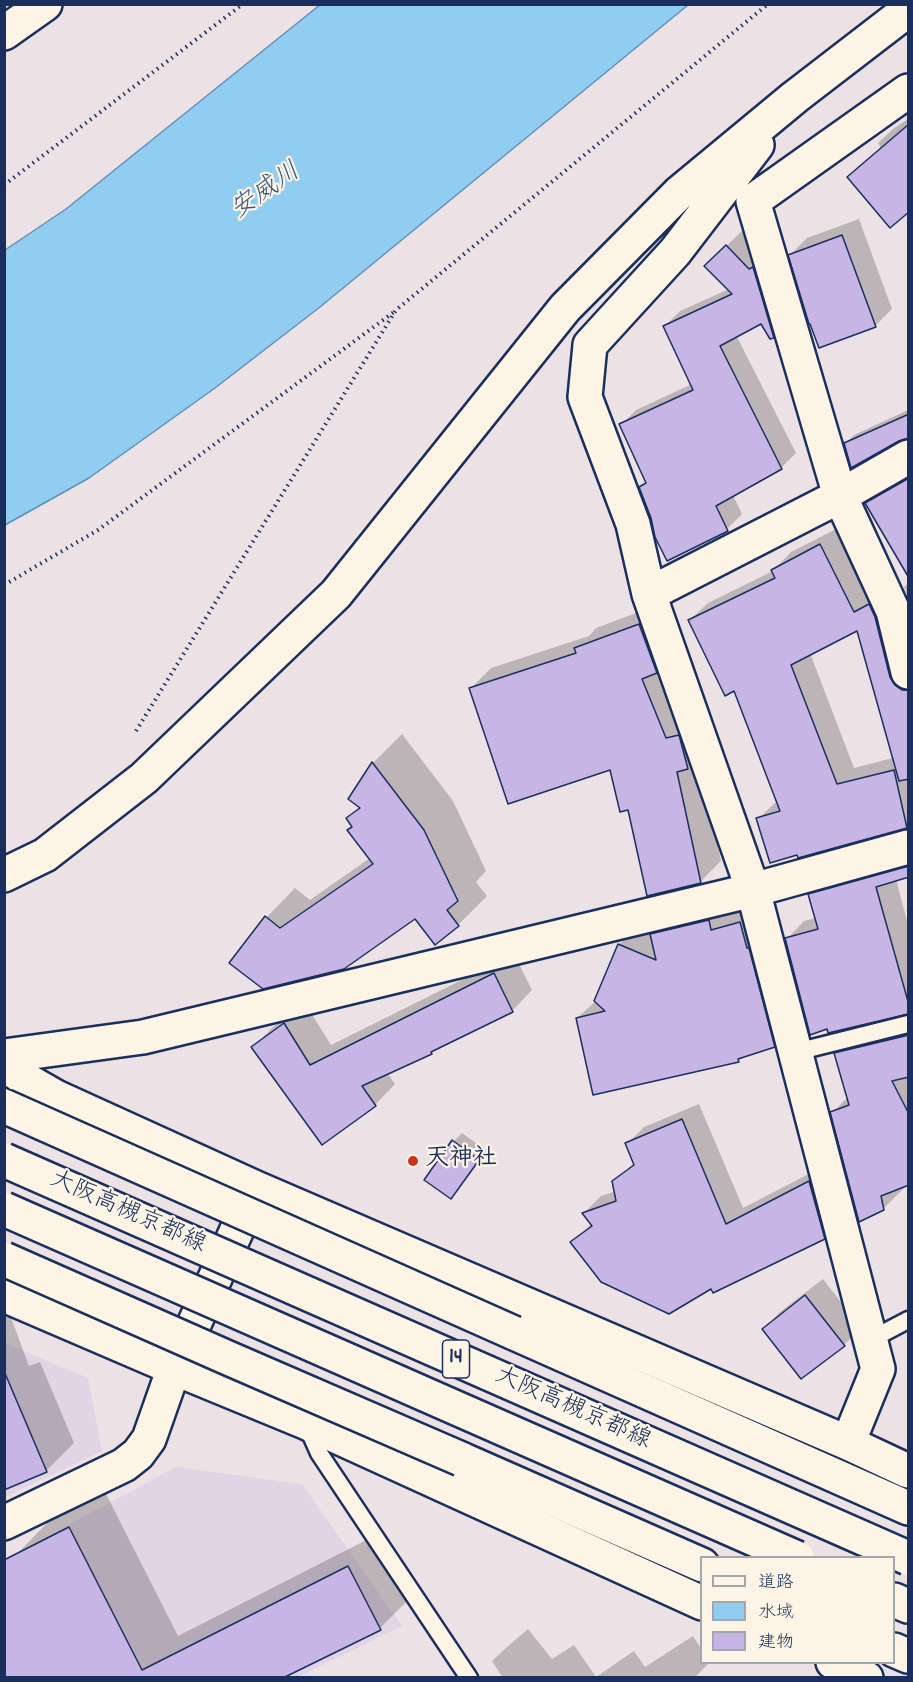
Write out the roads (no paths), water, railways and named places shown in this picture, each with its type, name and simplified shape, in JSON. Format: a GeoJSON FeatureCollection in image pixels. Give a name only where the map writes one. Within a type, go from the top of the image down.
{"type":"FeatureCollection","features":[{"type":"Feature","properties":{"kind":"street"},"geometry":{"type":"LineString","coordinates":[[4,33],[45,4]]}},
{"type":"Feature","properties":{"kind":"street"},"geometry":{"type":"LineString","coordinates":[[4,875],[45,855],[144,778],[336,594],[565,308],[679,193],[795,97],[909,10]]}},
{"type":"Feature","properties":{"kind":"street"},"geometry":{"type":"LineString","coordinates":[[909,92],[753,201],[840,496],[893,611],[909,672]]}},
{"type":"Feature","properties":{"kind":"street"},"geometry":{"type":"LineString","coordinates":[[795,97],[675,252],[590,345],[585,397],[633,524],[649,594],[753,890],[878,1369],[848,1443]]}},
{"type":"Feature","properties":{"kind":"street"},"geometry":{"type":"LineString","coordinates":[[649,594],[840,496],[909,457]]}},
{"type":"Feature","properties":{"kind":"street"},"geometry":{"type":"LineString","coordinates":[[4,1056],[143,1037],[753,890],[909,847]]}},
{"type":"Feature","properties":{"kind":"street"},"geometry":{"type":"LineString","coordinates":[[4,1064],[56,1097],[256,1188],[909,1470]]}},
{"type":"Feature","properties":{"kind":"street","name":"14"},"geometry":{"type":"LineString","coordinates":[[4,1106],[909,1508]]}},
{"type":"Feature","properties":{"kind":"street","name":"大阪高槻京都線"},"geometry":{"type":"LineString","coordinates":[[4,1160],[909,1558]]}},
{"type":"Feature","properties":{"kind":"street"},"geometry":{"type":"LineString","coordinates":[[4,1522],[132,1460],[149,1439],[174,1368],[256,1188]]}},
{"type":"Feature","properties":{"kind":"street","name":"大阪高槻京都線"},"geometry":{"type":"LineString","coordinates":[[4,1209],[795,1556]]}},
{"type":"Feature","properties":{"kind":"street"},"geometry":{"type":"LineString","coordinates":[[4,1259],[700,1564]]}},
{"type":"Feature","properties":{"kind":"street"},"geometry":{"type":"LineString","coordinates":[[4,1295],[305,1422],[700,1602]]}},
{"type":"Feature","properties":{"kind":"street"},"geometry":{"type":"LineString","coordinates":[[895,1600],[909,1606]]}},
{"type":"Feature","properties":{"kind":"street"},"geometry":{"type":"LineString","coordinates":[[895,1650],[909,1656]]}},
{"type":"Feature","properties":{"kind":"street"},"geometry":{"type":"LineString","coordinates":[[837,1664],[866,1677]]}},
{"type":"Feature","properties":{"kind":"lane"},"geometry":{"type":"LineString","coordinates":[[796,1052],[909,1024]]}},
{"type":"Feature","properties":{"kind":"lane"},"geometry":{"type":"LineString","coordinates":[[870,1340],[909,1320]]}},
{"type":"Feature","properties":{"kind":"lane"},"geometry":{"type":"LineString","coordinates":[[305,1422],[319,1453],[469,1677]]}},
{"type":"Feature","properties":{"kind":"water","name":"安威川"},"geometry":{"type":"Polygon","coordinates":[[[321,4],[688,5],[320,307],[215,388],[89,478],[5,525],[5,250],[66,209],[321,4]]]}},
{"type":"Feature","properties":{"kind":"place","name":"天神社"},"geometry":{"type":"Point","coordinates":[413,1161]}}]}
